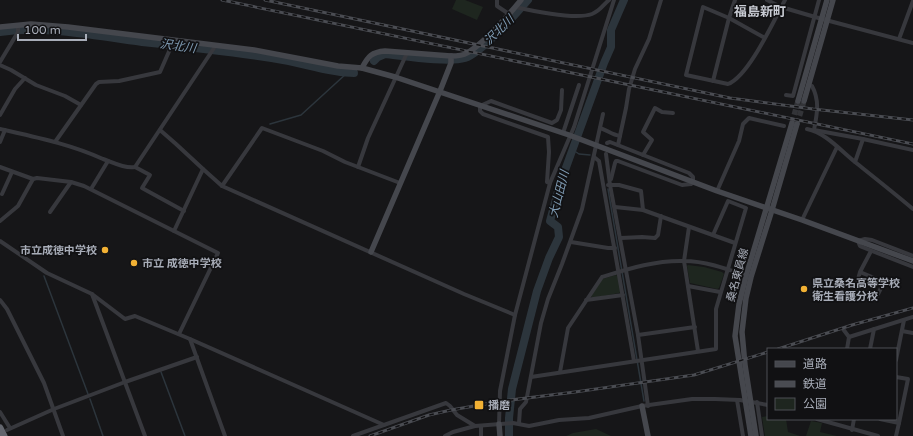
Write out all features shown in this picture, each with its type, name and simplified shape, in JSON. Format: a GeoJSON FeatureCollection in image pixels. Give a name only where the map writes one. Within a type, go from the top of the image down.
{"type":"FeatureCollection","features":[{"type":"Feature","properties":{"kind":"street"},"geometry":{"type":"LineString","coordinates":[[497,0],[497,6],[509,14]]}},
{"type":"Feature","properties":{"kind":"street"},"geometry":{"type":"LineString","coordinates":[[519,8],[521,0]]}},
{"type":"Feature","properties":{"kind":"street"},"geometry":{"type":"LineString","coordinates":[[362,68],[367,58],[378,51],[451,59],[466,54],[493,32],[509,14],[519,8],[554,14],[584,16],[600,10],[609,0]]}},
{"type":"Feature","properties":{"kind":"street"},"geometry":{"type":"LineString","coordinates":[[500,436],[501,424],[498,402],[515,315],[550,183],[574,127],[614,0]]}},
{"type":"Feature","properties":{"kind":"street"},"geometry":{"type":"LineString","coordinates":[[618,145],[629,89],[635,69],[649,39],[661,0]]}},
{"type":"Feature","properties":{"kind":"street"},"geometry":{"type":"LineString","coordinates":[[713,81],[735,0]]}},
{"type":"Feature","properties":{"kind":"street"},"geometry":{"type":"LineString","coordinates":[[767,0],[781,7],[913,43]]}},
{"type":"Feature","properties":{"kind":"street"},"geometry":{"type":"LineString","coordinates":[[765,38],[729,18],[703,7],[686,75],[728,84],[737,79],[765,38],[785,0]]}},
{"type":"Feature","properties":{"kind":"street"},"geometry":{"type":"LineString","coordinates":[[786,95],[793,96],[819,0]]}},
{"type":"Feature","properties":{"kind":"street"},"geometry":{"type":"LineString","coordinates":[[825,19],[827,0]]}},
{"type":"Feature","properties":{"kind":"street"},"geometry":{"type":"LineString","coordinates":[[801,101],[825,19],[833,0]]}},
{"type":"Feature","properties":{"kind":"street"},"geometry":{"type":"LineString","coordinates":[[899,39],[913,1]]}},
{"type":"Feature","properties":{"kind":"street"},"geometry":{"type":"LineString","coordinates":[[0,27],[18,28],[31,24],[68,27],[173,43],[260,51],[338,66],[362,68],[395,77],[595,144],[717,191],[802,220],[913,261]]}},
{"type":"Feature","properties":{"kind":"street"},"geometry":{"type":"LineString","coordinates":[[18,28],[0,64],[36,85],[65,96],[81,105]]}},
{"type":"Feature","properties":{"kind":"street"},"geometry":{"type":"LineString","coordinates":[[55,142],[96,84],[99,82],[119,81],[160,72],[173,43]]}},
{"type":"Feature","properties":{"kind":"street"},"geometry":{"type":"LineString","coordinates":[[135,168],[215,47]]}},
{"type":"Feature","properties":{"kind":"street"},"geometry":{"type":"LineString","coordinates":[[358,167],[368,138],[406,55]]}},
{"type":"Feature","properties":{"kind":"street"},"geometry":{"type":"LineString","coordinates":[[371,252],[440,92],[451,59]]}},
{"type":"Feature","properties":{"kind":"street"},"geometry":{"type":"LineString","coordinates":[[0,115],[15,89],[25,78]]}},
{"type":"Feature","properties":{"kind":"street"},"geometry":{"type":"LineString","coordinates":[[566,134],[579,85]]}},
{"type":"Feature","properties":{"kind":"street"},"geometry":{"type":"LineString","coordinates":[[812,86],[816,92],[818,113],[814,130]]}},
{"type":"Feature","properties":{"kind":"street"},"geometry":{"type":"LineString","coordinates":[[480,106],[491,101],[552,123],[557,120],[562,110],[562,90]]}},
{"type":"Feature","properties":{"kind":"street"},"geometry":{"type":"LineString","coordinates":[[480,106],[480,111],[483,114],[548,137],[549,152],[547,182],[550,183]]}},
{"type":"Feature","properties":{"kind":"street"},"geometry":{"type":"LineString","coordinates":[[642,155],[652,140],[643,132],[655,108],[662,112],[673,113]]}},
{"type":"Feature","properties":{"kind":"street"},"geometry":{"type":"LineString","coordinates":[[519,423],[520,409],[526,402],[539,333],[548,299],[582,210],[594,158],[595,144],[603,114]]}},
{"type":"Feature","properties":{"kind":"street"},"geometry":{"type":"LineString","coordinates":[[717,191],[740,141],[743,124],[749,118],[784,126]]}},
{"type":"Feature","properties":{"kind":"street","name":"桑名東員線"},"geometry":{"type":"LineString","coordinates":[[751,436],[735,336],[739,304],[770,209],[794,124]]}},
{"type":"Feature","properties":{"kind":"street"},"geometry":{"type":"LineString","coordinates":[[222,186],[262,128],[323,150],[358,167],[400,183]]}},
{"type":"Feature","properties":{"kind":"street"},"geometry":{"type":"LineString","coordinates":[[600,128],[607,130],[616,136],[620,136]]}},
{"type":"Feature","properties":{"kind":"street"},"geometry":{"type":"LineString","coordinates":[[807,129],[913,150]]}},
{"type":"Feature","properties":{"kind":"street"},"geometry":{"type":"LineString","coordinates":[[0,142],[2,130],[80,149],[108,161],[135,168],[150,175],[142,188],[184,211]]}},
{"type":"Feature","properties":{"kind":"street"},"geometry":{"type":"LineString","coordinates":[[160,130],[222,186],[464,294],[515,315]]}},
{"type":"Feature","properties":{"kind":"street"},"geometry":{"type":"LineString","coordinates":[[814,130],[822,134],[913,209]]}},
{"type":"Feature","properties":{"kind":"street"},"geometry":{"type":"LineString","coordinates":[[855,162],[863,139]]}},
{"type":"Feature","properties":{"kind":"street"},"geometry":{"type":"LineString","coordinates":[[607,143],[610,142],[689,173],[693,177],[693,182]]}},
{"type":"Feature","properties":{"kind":"street"},"geometry":{"type":"LineString","coordinates":[[802,220],[837,146]]}},
{"type":"Feature","properties":{"kind":"street"},"geometry":{"type":"LineString","coordinates":[[606,154],[621,238],[623,295],[637,360],[645,406],[648,436]]}},
{"type":"Feature","properties":{"kind":"street"},"geometry":{"type":"LineString","coordinates":[[594,158],[599,161],[615,248],[623,271],[638,335],[637,360]]}},
{"type":"Feature","properties":{"kind":"street"},"geometry":{"type":"LineString","coordinates":[[91,189],[108,161]]}},
{"type":"Feature","properties":{"kind":"street"},"geometry":{"type":"LineString","coordinates":[[610,183],[615,163],[618,161],[682,185],[691,184],[693,182]]}},
{"type":"Feature","properties":{"kind":"street"},"geometry":{"type":"LineString","coordinates":[[0,167],[33,179],[37,178],[71,182],[91,189],[218,253],[179,334]]}},
{"type":"Feature","properties":{"kind":"street"},"geometry":{"type":"LineString","coordinates":[[174,231],[203,169]]}},
{"type":"Feature","properties":{"kind":"street"},"geometry":{"type":"LineString","coordinates":[[2,194],[12,172]]}},
{"type":"Feature","properties":{"kind":"street"},"geometry":{"type":"LineString","coordinates":[[0,221],[18,206],[33,179]]}},
{"type":"Feature","properties":{"kind":"street"},"geometry":{"type":"LineString","coordinates":[[50,212],[71,182]]}},
{"type":"Feature","properties":{"kind":"street"},"geometry":{"type":"LineString","coordinates":[[604,186],[610,183],[641,191],[643,210]]}},
{"type":"Feature","properties":{"kind":"street"},"geometry":{"type":"LineString","coordinates":[[531,377],[716,349],[716,309],[746,208],[728,201],[713,235]]}},
{"type":"Feature","properties":{"kind":"street"},"geometry":{"type":"LineString","coordinates":[[615,207],[643,210],[735,243]]}},
{"type":"Feature","properties":{"kind":"street"},"geometry":{"type":"LineString","coordinates":[[621,238],[655,238],[658,235],[661,216]]}},
{"type":"Feature","properties":{"kind":"street"},"geometry":{"type":"LineString","coordinates":[[689,227],[684,260],[698,351]]}},
{"type":"Feature","properties":{"kind":"street"},"geometry":{"type":"LineString","coordinates":[[858,241],[865,239],[872,240],[913,256]]}},
{"type":"Feature","properties":{"kind":"street"},"geometry":{"type":"LineString","coordinates":[[0,241],[47,273],[92,294],[125,319],[135,316],[179,334],[384,425]]}},
{"type":"Feature","properties":{"kind":"street"},"geometry":{"type":"LineString","coordinates":[[858,241],[862,247],[913,267]]}},
{"type":"Feature","properties":{"kind":"street"},"geometry":{"type":"LineString","coordinates":[[571,242],[615,248]]}},
{"type":"Feature","properties":{"kind":"street"},"geometry":{"type":"LineString","coordinates":[[860,272],[884,282],[875,300],[854,294],[860,272],[871,251]]}},
{"type":"Feature","properties":{"kind":"street"},"geometry":{"type":"LineString","coordinates":[[560,372],[568,328],[602,277],[658,262],[684,260],[704,263],[748,276]]}},
{"type":"Feature","properties":{"kind":"street","name":"桑名東員線"},"geometry":{"type":"LineString","coordinates":[[748,276],[742,332],[745,365],[756,436]]}},
{"type":"Feature","properties":{"kind":"street"},"geometry":{"type":"LineString","coordinates":[[688,286],[720,292]]}},
{"type":"Feature","properties":{"kind":"street"},"geometry":{"type":"LineString","coordinates":[[92,294],[145,436]]}},
{"type":"Feature","properties":{"kind":"street"},"geometry":{"type":"LineString","coordinates":[[586,300],[623,295]]}},
{"type":"Feature","properties":{"kind":"street"},"geometry":{"type":"LineString","coordinates":[[0,300],[7,309],[44,383],[63,436]]}},
{"type":"Feature","properties":{"kind":"street"},"geometry":{"type":"LineString","coordinates":[[849,337],[913,317]]}},
{"type":"Feature","properties":{"kind":"street"},"geometry":{"type":"LineString","coordinates":[[897,355],[904,320]]}},
{"type":"Feature","properties":{"kind":"street"},"geometry":{"type":"LineString","coordinates":[[638,335],[695,327]]}},
{"type":"Feature","properties":{"kind":"street"},"geometry":{"type":"LineString","coordinates":[[843,329],[849,337],[847,348]]}},
{"type":"Feature","properties":{"kind":"street"},"geometry":{"type":"LineString","coordinates":[[870,348],[874,329]]}},
{"type":"Feature","properties":{"kind":"street"},"geometry":{"type":"LineString","coordinates":[[902,331],[913,334]]}},
{"type":"Feature","properties":{"kind":"street"},"geometry":{"type":"LineString","coordinates":[[190,339],[225,436]]}},
{"type":"Feature","properties":{"kind":"street"},"geometry":{"type":"LineString","coordinates":[[0,412],[5,430],[54,409],[126,382],[197,358]]}},
{"type":"Feature","properties":{"kind":"street"},"geometry":{"type":"LineString","coordinates":[[896,436],[911,380],[897,377]]}},
{"type":"Feature","properties":{"kind":"street"},"geometry":{"type":"LineString","coordinates":[[445,436],[475,426],[519,423],[530,426],[559,420],[589,418],[645,406],[692,400],[739,400],[767,405]]}},
{"type":"Feature","properties":{"kind":"street"},"geometry":{"type":"LineString","coordinates":[[739,400],[743,436]]}},
{"type":"Feature","properties":{"kind":"street"},"geometry":{"type":"LineString","coordinates":[[755,402],[762,436]]}},
{"type":"Feature","properties":{"kind":"street"},"geometry":{"type":"LineString","coordinates":[[353,436],[446,403],[457,415],[475,426]]}},
{"type":"Feature","properties":{"kind":"street"},"geometry":{"type":"LineString","coordinates":[[852,430],[854,420]]}},
{"type":"Feature","properties":{"kind":"street"},"geometry":{"type":"LineString","coordinates":[[885,420],[899,423]]}},
{"type":"Feature","properties":{"kind":"street"},"geometry":{"type":"LineString","coordinates":[[831,421],[852,430],[878,436]]}},
{"type":"Feature","properties":{"kind":"street"},"geometry":{"type":"LineString","coordinates":[[481,426],[481,436]]}},
{"type":"Feature","properties":{"kind":"green space"},"geometry":{"type":"Polygon","coordinates":[[[456,0],[465,0],[483,7],[477,20],[452,9],[456,0]]]}},
{"type":"Feature","properties":{"kind":"green space"},"geometry":{"type":"Polygon","coordinates":[[[688,265],[704,267],[722,272],[724,274],[719,288],[717,289],[690,283],[688,265]]]}},
{"type":"Feature","properties":{"kind":"green space"},"geometry":{"type":"Polygon","coordinates":[[[616,275],[619,277],[622,291],[619,293],[593,298],[591,296],[602,279],[616,275]]]}},
{"type":"Feature","properties":{"kind":"green space"},"geometry":{"type":"Polygon","coordinates":[[[767,416],[767,420],[786,420],[788,432],[800,436],[765,436],[762,417],[767,416]]]}},
{"type":"Feature","properties":{"kind":"green space"},"geometry":{"type":"Polygon","coordinates":[[[811,421],[822,423],[820,432],[837,436],[806,436],[811,421]]]}},
{"type":"Feature","properties":{"kind":"green space"},"geometry":{"type":"Polygon","coordinates":[[[596,429],[611,436],[566,436],[573,433],[596,429]]]}},
{"type":"Feature","properties":{"kind":"waterway","name":"沢北川"},"geometry":{"type":"LineString","coordinates":[[374,61],[378,57],[385,54],[448,60],[465,58],[472,55],[489,41],[528,0]]}},
{"type":"Feature","properties":{"kind":"waterway","name":"大山田川"},"geometry":{"type":"LineString","coordinates":[[509,436],[512,389],[537,291],[549,258],[559,237],[558,227],[550,221],[560,184],[611,47],[611,30],[624,0]]}},
{"type":"Feature","properties":{"kind":"waterway","name":"沢北川"},"geometry":{"type":"LineString","coordinates":[[0,32],[18,30],[71,32],[283,60],[336,72],[354,73]]}},
{"type":"Feature","properties":{"kind":"waterway"},"geometry":{"type":"LineString","coordinates":[[270,124],[301,115],[347,73]]}},
{"type":"Feature","properties":{"kind":"waterway"},"geometry":{"type":"LineString","coordinates":[[573,150],[579,154],[590,155]]}},
{"type":"Feature","properties":{"kind":"waterway"},"geometry":{"type":"LineString","coordinates":[[608,189],[644,401]]}},
{"type":"Feature","properties":{"kind":"waterway"},"geometry":{"type":"LineString","coordinates":[[44,276],[88,394]]}},
{"type":"Feature","properties":{"kind":"waterway"},"geometry":{"type":"LineString","coordinates":[[161,372],[185,436]]}},
{"type":"Feature","properties":{"kind":"waterway"},"geometry":{"type":"LineString","coordinates":[[90,399],[103,436]]}},
{"type":"Feature","properties":{"kind":"tunnel"},"geometry":{"type":"LineString","coordinates":[[792,123],[798,101]]}},
{"type":"Feature","properties":{"kind":"tunnel"},"geometry":{"type":"LineString","coordinates":[[797,124],[804,101]]}},
{"type":"Feature","properties":{"kind":"railway"},"geometry":{"type":"LineString","coordinates":[[222,0],[913,144]]}},
{"type":"Feature","properties":{"kind":"railway"},"geometry":{"type":"LineString","coordinates":[[265,0],[730,98],[913,120]]}},
{"type":"Feature","properties":{"kind":"railway"},"geometry":{"type":"LineString","coordinates":[[781,348],[852,325],[913,308]]}},
{"type":"Feature","properties":{"kind":"railway"},"geometry":{"type":"LineString","coordinates":[[370,436],[429,415],[451,410],[503,401],[694,375],[767,352]]}},
{"type":"Feature","properties":{"kind":"place","name":"市立成徳中学校"},"geometry":{"type":"Point","coordinates":[105,250]}},
{"type":"Feature","properties":{"kind":"place","name":"市立 成徳中学校"},"geometry":{"type":"Point","coordinates":[134,263]}},
{"type":"Feature","properties":{"kind":"place","name":"県立桑名高等学校 衛生看護分校"},"geometry":{"type":"Point","coordinates":[804,289]}},
{"type":"Feature","properties":{"kind":"place","name":"播磨"},"geometry":{"type":"Point","coordinates":[479,405]}},
{"type":"Feature","properties":{"kind":"district","name":"福島新町"},"geometry":{"type":"Point","coordinates":[760,11]}}]}
